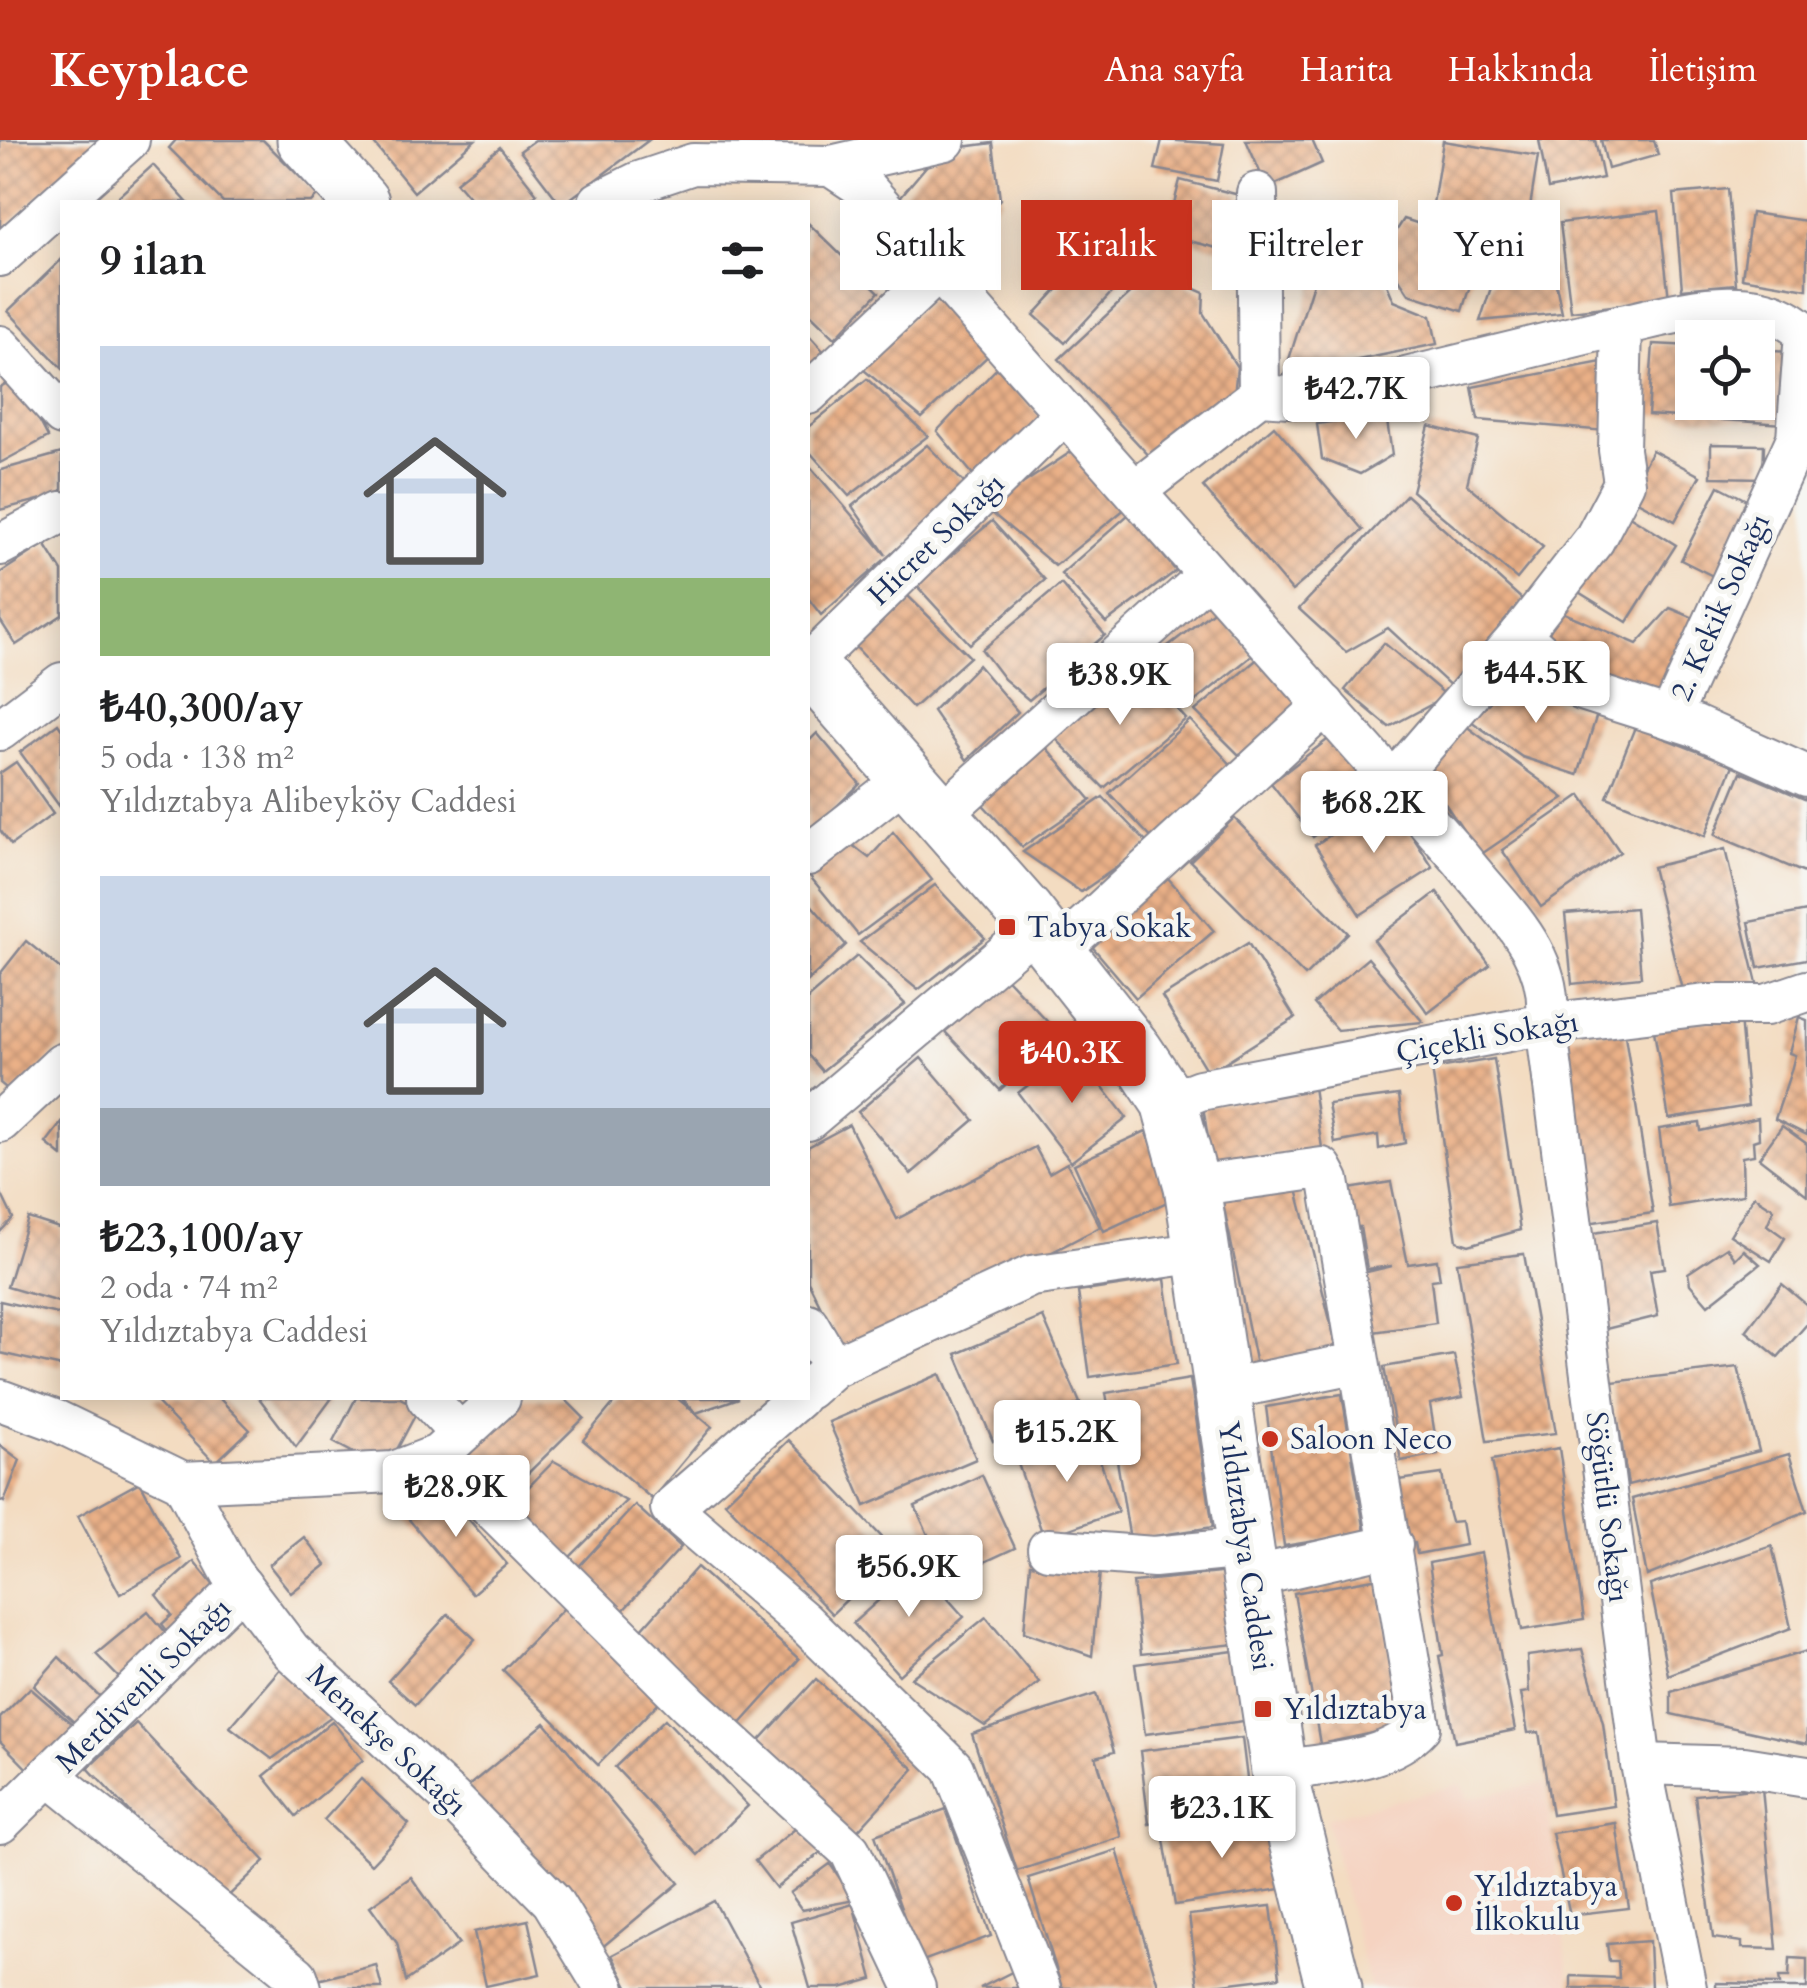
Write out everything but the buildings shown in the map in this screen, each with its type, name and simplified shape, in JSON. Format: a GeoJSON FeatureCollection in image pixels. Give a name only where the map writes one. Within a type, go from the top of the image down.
{"type":"FeatureCollection","features":[{"type":"Feature","properties":{"kind":"main road"},"geometry":{"type":"LineString","coordinates":[[304,140],[359,200]]}},
{"type":"Feature","properties":{"kind":"main road"},"geometry":{"type":"LineString","coordinates":[[810,668],[1048,939],[1169,1102]]}},
{"type":"Feature","properties":{"kind":"main road","name":"Yıldıztabya Caddesi"},"geometry":{"type":"LineString","coordinates":[[1169,1102],[1192,1186],[1280,1771],[1334,1988]]}},
{"type":"Feature","properties":{"kind":"street"},"geometry":{"type":"LineString","coordinates":[[63,200],[130,140]]}},
{"type":"Feature","properties":{"kind":"street"},"geometry":{"type":"LineString","coordinates":[[603,200],[691,152],[831,166],[945,140]]}},
{"type":"Feature","properties":{"kind":"street","name":"Söğütlü Sokağı"},"geometry":{"type":"LineString","coordinates":[[831,166],[876,200]]}},
{"type":"Feature","properties":{"kind":"street"},"geometry":{"type":"LineString","coordinates":[[1257,194],[1258,395]]}},
{"type":"Feature","properties":{"kind":"street"},"geometry":{"type":"LineString","coordinates":[[0,256],[60,202]]}},
{"type":"Feature","properties":{"kind":"street"},"geometry":{"type":"LineString","coordinates":[[810,392],[919,290]]}},
{"type":"Feature","properties":{"kind":"street","name":"Söğütlü Sokağı"},"geometry":{"type":"LineString","coordinates":[[956,290],[1393,782],[1541,960],[1550,1000],[1546,1024],[1641,1764],[1686,1988]]}},
{"type":"Feature","properties":{"kind":"street","name":"2. Kekik Sokağı"},"geometry":{"type":"LineString","coordinates":[[1622,325],[1722,306],[1794,322],[1804,333],[1798,438],[1670,718]]}},
{"type":"Feature","properties":{"kind":"street"},"geometry":{"type":"LineString","coordinates":[[1136,491],[1258,395],[1320,399],[1622,325],[1619,450],[1624,483],[1594,540],[1520,635],[1393,782]]}},
{"type":"Feature","properties":{"kind":"street"},"geometry":{"type":"LineString","coordinates":[[0,346],[60,413]]}},
{"type":"Feature","properties":{"kind":"street","name":"Hicret Sokağı"},"geometry":{"type":"LineString","coordinates":[[810,664],[1065,413]]}},
{"type":"Feature","properties":{"kind":"street"},"geometry":{"type":"LineString","coordinates":[[0,545],[60,513]]}},
{"type":"Feature","properties":{"kind":"street"},"geometry":{"type":"LineString","coordinates":[[810,854],[925,796],[1208,574]]}},
{"type":"Feature","properties":{"kind":"street"},"geometry":{"type":"LineString","coordinates":[[1520,635],[1582,690],[1670,718],[1807,776]]}},
{"type":"Feature","properties":{"kind":"street"},"geometry":{"type":"LineString","coordinates":[[0,730],[60,685]]}},
{"type":"Feature","properties":{"kind":"street"},"geometry":{"type":"LineString","coordinates":[[810,1118],[1048,939],[1324,705]]}},
{"type":"Feature","properties":{"kind":"street","name":"Çiçekli Sokağı"},"geometry":{"type":"LineString","coordinates":[[1169,1102],[1200,1090],[1546,1024],[1705,1005],[1766,1005],[1807,990]]}},
{"type":"Feature","properties":{"kind":"street"},"geometry":{"type":"LineString","coordinates":[[0,1122],[60,1066]]}},
{"type":"Feature","properties":{"kind":"street"},"geometry":{"type":"LineString","coordinates":[[1192,1186],[1322,1168],[1329,1181],[1356,1363],[1392,1545],[1420,1727],[1406,1742],[1379,1754],[1280,1771]]}},
{"type":"Feature","properties":{"kind":"street"},"geometry":{"type":"LineString","coordinates":[[810,1333],[820,1378],[1031,1276],[1202,1252]]}},
{"type":"Feature","properties":{"kind":"street"},"geometry":{"type":"LineString","coordinates":[[1223,1390],[1356,1363]]}},
{"type":"Feature","properties":{"kind":"street"},"geometry":{"type":"LineString","coordinates":[[0,1400],[80,1413],[183,1482],[394,1472],[449,1444],[498,1400]]}},
{"type":"Feature","properties":{"kind":"street"},"geometry":{"type":"LineString","coordinates":[[428,1400],[449,1444],[689,1704],[850,1851],[916,1988]]}},
{"type":"Feature","properties":{"kind":"street"},"geometry":{"type":"LineString","coordinates":[[796,1400],[671,1508],[804,1622],[953,1768],[1040,1988]]}},
{"type":"Feature","properties":{"kind":"street","name":"Menekşe Sokağı"},"geometry":{"type":"LineString","coordinates":[[183,1482],[242,1586],[291,1651],[452,1799],[552,1900],[605,1988]]}},
{"type":"Feature","properties":{"kind":"street"},"geometry":{"type":"LineString","coordinates":[[1048,1549],[1248,1562],[1392,1545]]}},
{"type":"Feature","properties":{"kind":"street","name":"Merdivenli Sokağı"},"geometry":{"type":"LineString","coordinates":[[0,1824],[242,1586]]}},
{"type":"Feature","properties":{"kind":"street"},"geometry":{"type":"LineString","coordinates":[[1641,1764],[1744,1768],[1807,1776]]}},
{"type":"Feature","properties":{"kind":"street"},"geometry":{"type":"LineString","coordinates":[[50,1778],[297,1976],[301,1988]]}},
{"type":"Feature","properties":{"kind":"shaded area","name":"Yıldıztabya İlkokulu"},"geometry":{"type":"Polygon","coordinates":[[[1545,1783],[1570,1988],[1370,1988],[1326,1818],[1461,1784],[1468,1798],[1545,1783]]]}},
{"type":"Feature","properties":{"kind":"place","name":"Tabya Sokak"},"geometry":{"type":"Point","coordinates":[1007,927]}},
{"type":"Feature","properties":{"kind":"place","name":"Saloon Neco"},"geometry":{"type":"Point","coordinates":[1270,1439]}},
{"type":"Feature","properties":{"kind":"place","name":"Yıldıztabya"},"geometry":{"type":"Point","coordinates":[1263,1709]}},
{"type":"Feature","properties":{"kind":"place","name":"Yıldıztabya İlkokulu"},"geometry":{"type":"Point","coordinates":[1454,1903]}}]}
